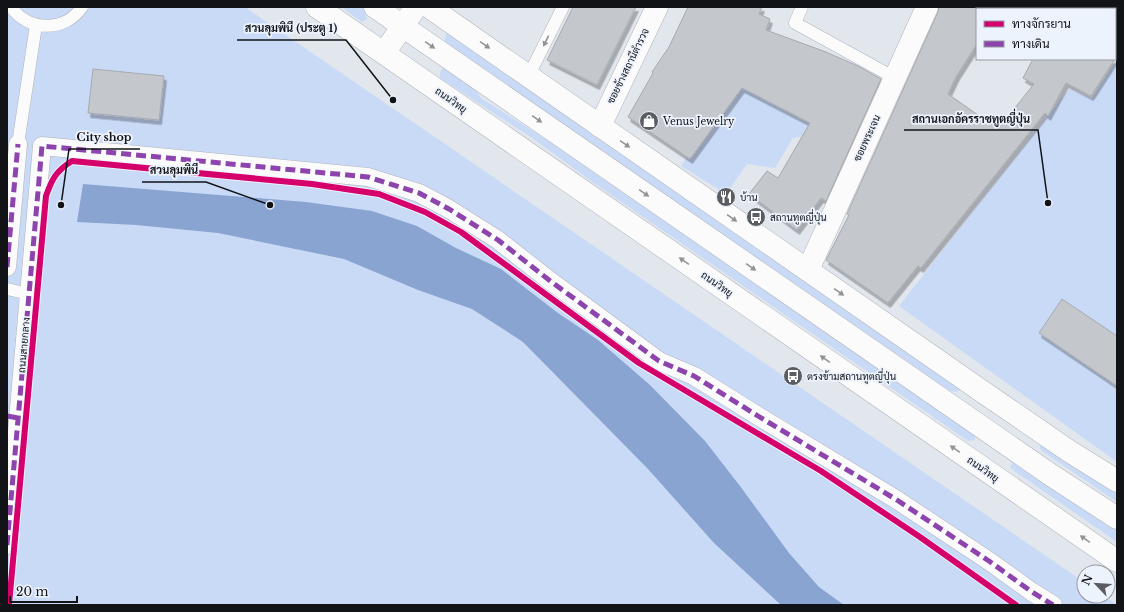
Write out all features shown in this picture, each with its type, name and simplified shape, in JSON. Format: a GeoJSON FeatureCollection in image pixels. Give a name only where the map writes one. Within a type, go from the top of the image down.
{"type":"FeatureCollection","features":[{"type":"Feature","properties":{"kind":"main road","name":"ถนนวิทยุ"},"geometry":{"type":"LineString","coordinates":[[317,7],[1117,561]]}},
{"type":"Feature","properties":{"kind":"main road"},"geometry":{"type":"LineString","coordinates":[[375,7],[1008,445],[1117,518]]}},
{"type":"Feature","properties":{"kind":"main road"},"geometry":{"type":"LineString","coordinates":[[384,53],[416,7]]}},
{"type":"Feature","properties":{"kind":"main road"},"geometry":{"type":"LineString","coordinates":[[429,7],[1069,451],[1117,481]]}},
{"type":"Feature","properties":{"kind":"main road","name":"ซอยข้างสถานีตำรวจ"},"geometry":{"type":"LineString","coordinates":[[600,126],[657,7]]}},
{"type":"Feature","properties":{"kind":"main road","name":"ซอยพระเจน"},"geometry":{"type":"LineString","coordinates":[[808,270],[927,7]]}},
{"type":"Feature","properties":{"kind":"main road"},"geometry":{"type":"LineString","coordinates":[[989,472],[1025,420]]}},
{"type":"Feature","properties":{"kind":"street"},"geometry":{"type":"LineString","coordinates":[[7,267],[18,144]]}},
{"type":"Feature","properties":{"kind":"street","name":"ถนนสายกลาง"},"geometry":{"type":"LineString","coordinates":[[7,545],[12,417],[28,294],[42,146],[368,177],[419,193],[449,209],[498,240],[549,280],[659,361],[694,376],[897,500],[989,560],[1032,592],[1053,605]]}},
{"type":"Feature","properties":{"kind":"lane"},"geometry":{"type":"LineString","coordinates":[[11,7],[24,20],[36,25],[50,26],[65,22],[77,14],[82,7]]}},
{"type":"Feature","properties":{"kind":"lane"},"geometry":{"type":"LineString","coordinates":[[529,75],[563,7]]}},
{"type":"Feature","properties":{"kind":"lane"},"geometry":{"type":"LineString","coordinates":[[802,7],[795,23],[895,78]]}},
{"type":"Feature","properties":{"kind":"lane"},"geometry":{"type":"LineString","coordinates":[[18,144],[36,25]]}},
{"type":"Feature","properties":{"kind":"lane"},"geometry":{"type":"LineString","coordinates":[[7,289],[28,294]]}},
{"type":"Feature","properties":{"kind":"shaded area"},"geometry":{"type":"Polygon","coordinates":[[[7,7],[245,7],[1076,577],[1076,604],[1117,605],[7,605],[7,7]]]}},
{"type":"Feature","properties":{"kind":"shaded area"},"geometry":{"type":"Polygon","coordinates":[[[341,7],[362,7],[365,9],[367,19],[362,22],[341,7]]]}},
{"type":"Feature","properties":{"kind":"shaded area"},"geometry":{"type":"Polygon","coordinates":[[[450,33],[961,389],[956,392],[950,391],[448,47],[444,43],[446,34],[450,33]]]}},
{"type":"Feature","properties":{"kind":"shaded area"},"geometry":{"type":"Polygon","coordinates":[[[1117,59],[1117,462],[899,306],[1069,89],[1092,99],[1117,59]]]}},
{"type":"Feature","properties":{"kind":"shaded area"},"geometry":{"type":"Polygon","coordinates":[[[443,67],[464,74],[482,99],[594,169],[975,435],[975,440],[968,441],[591,181],[532,138],[440,78],[440,73],[443,67]]]}},
{"type":"Feature","properties":{"kind":"shaded area"},"geometry":{"type":"Polygon","coordinates":[[[754,72],[838,106],[816,134],[793,138],[775,168],[747,164],[726,194],[681,166],[731,90],[754,72]]]}},
{"type":"Feature","properties":{"kind":"shaded area"},"geometry":{"type":"Polygon","coordinates":[[[83,184],[306,202],[372,211],[417,226],[456,248],[501,269],[558,313],[598,340],[650,385],[705,441],[789,553],[819,587],[844,605],[781,605],[714,543],[648,469],[523,342],[472,309],[418,290],[344,259],[218,233],[136,225],[77,222],[83,184]]]}},
{"type":"Feature","properties":{"kind":"shaded area"},"geometry":{"type":"Polygon","coordinates":[[[1040,444],[1117,491],[1117,502],[1042,451],[1040,444]]]}},
{"type":"Feature","properties":{"kind":"shaded area"},"geometry":{"type":"Polygon","coordinates":[[[1016,460],[1117,528],[1117,542],[1013,470],[1010,467],[1016,460]]]}},
{"type":"Feature","properties":{"kind":"building"},"geometry":{"type":"Polygon","coordinates":[[[573,7],[636,7],[597,85],[547,60],[573,7]]]}},
{"type":"Feature","properties":{"kind":"building"},"geometry":{"type":"Polygon","coordinates":[[[688,7],[762,7],[759,14],[770,19],[766,30],[826,52],[858,66],[881,79],[826,201],[821,198],[797,230],[749,194],[767,171],[778,178],[810,123],[742,88],[690,159],[628,117],[653,73],[652,72],[669,47],[688,7]]]}},
{"type":"Feature","properties":{"kind":"building"},"geometry":{"type":"Polygon","coordinates":[[[939,7],[977,7],[976,46],[956,77],[948,94],[998,129],[1034,84],[1023,78],[1032,60],[1114,60],[1091,96],[1066,83],[1048,116],[1045,113],[921,268],[918,266],[888,303],[826,260],[849,215],[847,214],[939,7]]]}},
{"type":"Feature","properties":{"kind":"building"},"geometry":{"type":"Polygon","coordinates":[[[93,69],[164,76],[159,120],[88,113],[93,69]]]}},
{"type":"Feature","properties":{"kind":"building"},"geometry":{"type":"Polygon","coordinates":[[[1062,299],[1117,336],[1117,386],[1039,333],[1062,299]]]}},
{"type":"Feature","properties":{"kind":"marked path"},"geometry":{"type":"LineString","coordinates":[[7,267],[18,144]]}},
{"type":"Feature","properties":{"kind":"marked path"},"geometry":{"type":"LineString","coordinates":[[7,545],[42,146],[368,177],[419,193],[449,209],[498,240],[549,280],[659,361],[694,376],[897,500],[1053,605]]}},
{"type":"Feature","properties":{"kind":"marked path"},"geometry":{"type":"LineString","coordinates":[[7,416],[18,418]]}},
{"type":"Feature","properties":{"kind":"cycle path"},"geometry":{"type":"LineString","coordinates":[[9,605],[46,196],[55,176],[62,168],[72,161],[312,184],[379,194],[425,212],[461,232],[639,363],[821,471],[920,537],[1016,605]]}},
{"type":"Feature","properties":{"kind":"place","name":"สวนลุมพินี (ประตู 1)"},"geometry":{"type":"Point","coordinates":[393,100]}},
{"type":"Feature","properties":{"kind":"place","name":"Venus Jewelry"},"geometry":{"type":"Point","coordinates":[649,121]}},
{"type":"Feature","properties":{"kind":"place","name":"บ้าน"},"geometry":{"type":"Point","coordinates":[726,197]}},
{"type":"Feature","properties":{"kind":"place","name":"สถานเอกอัครราชทูตญี่ปุ่น"},"geometry":{"type":"Point","coordinates":[1048,203]}},
{"type":"Feature","properties":{"kind":"place","name":"City shop"},"geometry":{"type":"Point","coordinates":[61,205]}},
{"type":"Feature","properties":{"kind":"place","name":"สวนลุมพินี"},"geometry":{"type":"Point","coordinates":[270,205]}},
{"type":"Feature","properties":{"kind":"place","name":"สถานทูตญี่ปุ่น"},"geometry":{"type":"Point","coordinates":[756,217]}},
{"type":"Feature","properties":{"kind":"place","name":"ตรงข้ามสถานทูตญี่ปุ่น"},"geometry":{"type":"Point","coordinates":[793,376]}}]}
